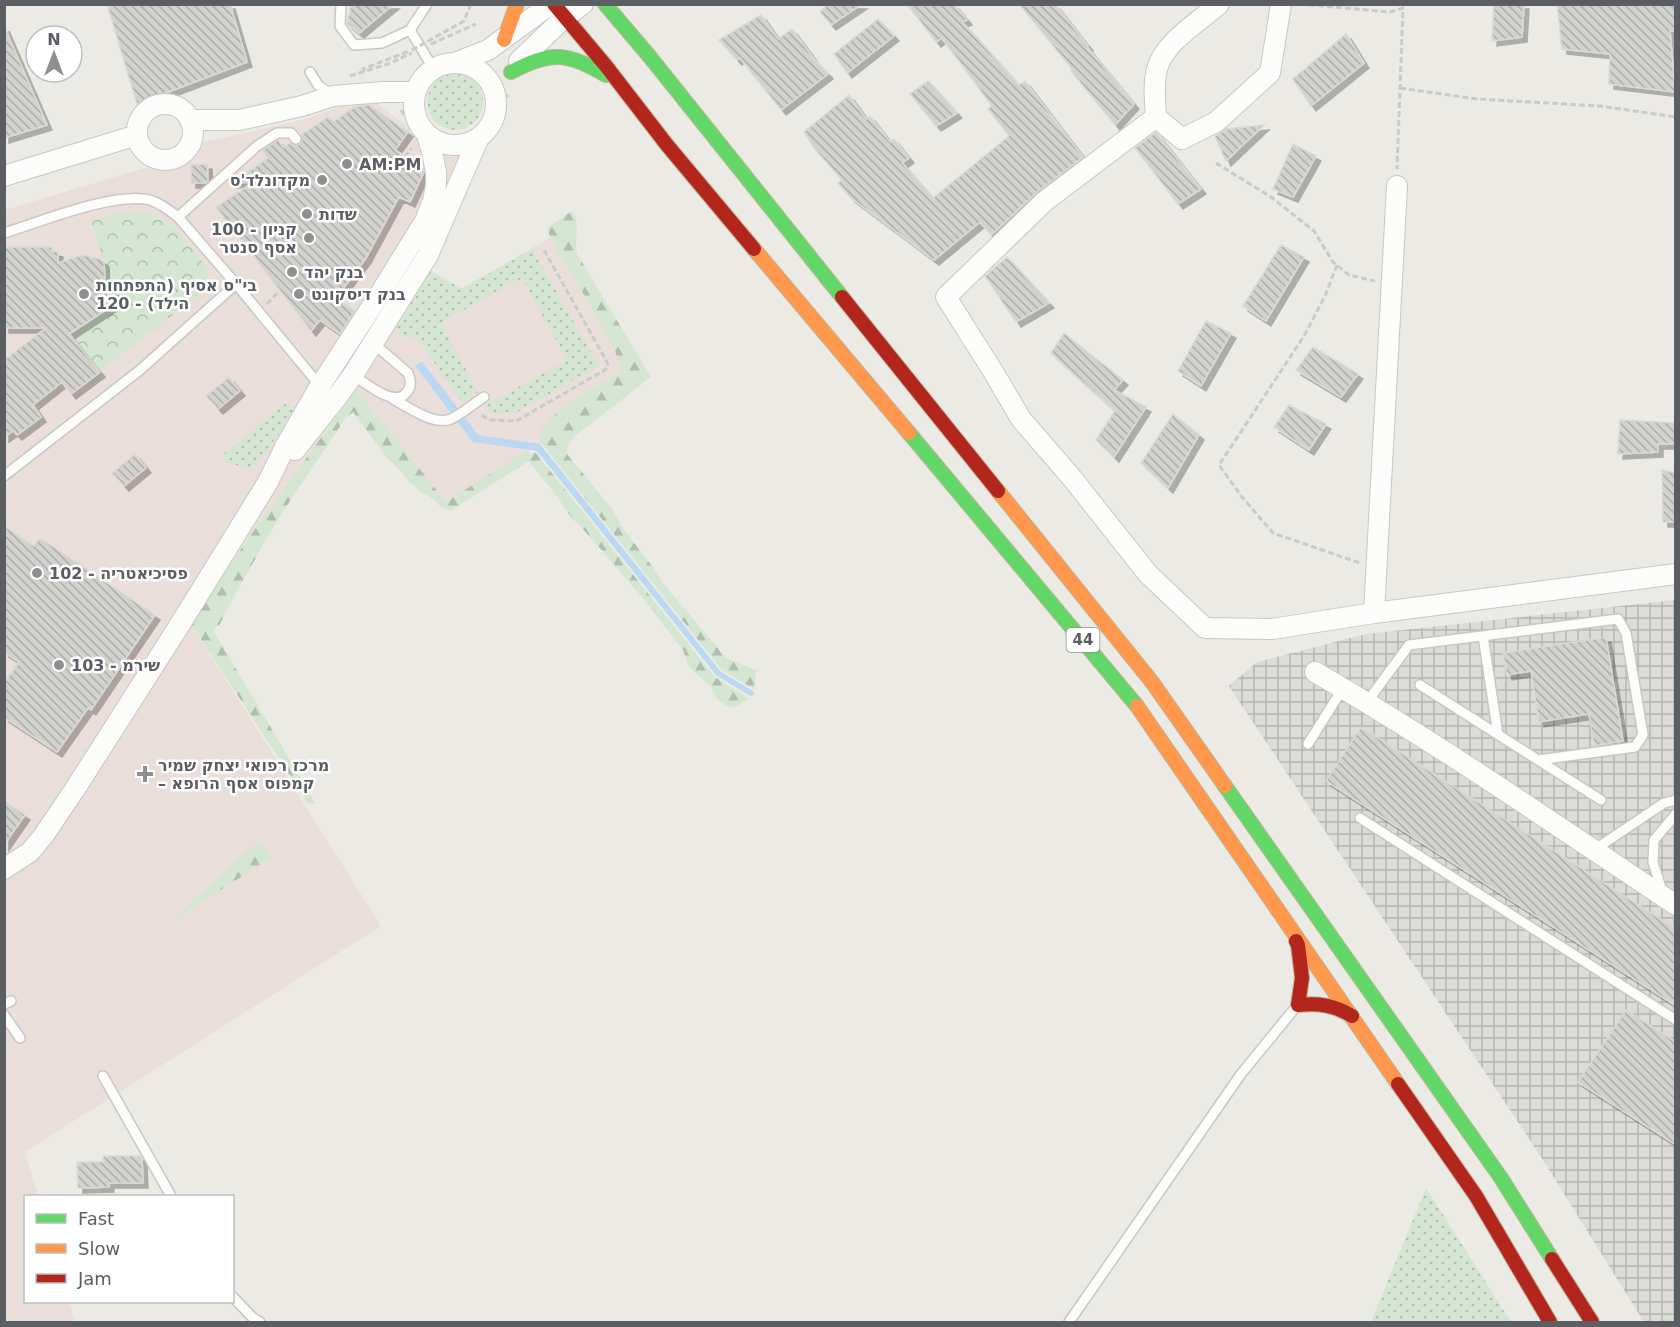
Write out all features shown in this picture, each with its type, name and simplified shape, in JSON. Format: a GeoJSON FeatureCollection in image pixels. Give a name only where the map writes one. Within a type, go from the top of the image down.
{"type":"FeatureCollection","features":[{"type":"Feature","properties":{"kind":"highway"},"geometry":{"type":"LineString","coordinates":[[504,40],[517,4]]}},
{"type":"Feature","properties":{"kind":"highway","name":"44"},"geometry":{"type":"LineString","coordinates":[[605,4],[1152,682],[1501,1178],[1592,1323]]}},
{"type":"Feature","properties":{"kind":"highway","name":"44"},"geometry":{"type":"LineString","coordinates":[[556,9],[1134,702],[1476,1196],[1550,1323]]}},
{"type":"Feature","properties":{"kind":"highway"},"geometry":{"type":"LineString","coordinates":[[636,20],[650,57]]}},
{"type":"Feature","properties":{"kind":"highway"},"geometry":{"type":"LineString","coordinates":[[511,72],[548,56],[565,57],[584,62],[619,83]]}},
{"type":"Feature","properties":{"kind":"highway"},"geometry":{"type":"LineString","coordinates":[[1287,923],[1298,945],[1302,978],[1298,1005],[1318,1002],[1337,1007],[1352,1016]]}},
{"type":"Feature","properties":{"kind":"street"},"geometry":{"type":"LineString","coordinates":[[4,869],[30,852],[44,835],[161,655],[268,482],[320,386],[356,332],[429,211],[436,185],[436,172],[430,143],[416,118],[413,105],[420,81],[434,68],[445,63],[458,62],[488,50],[556,9],[583,4]]}},
{"type":"Feature","properties":{"kind":"street"},"geometry":{"type":"LineString","coordinates":[[1219,4],[1171,43],[1157,68],[1156,117],[1182,139],[1216,122],[1270,73],[1281,4]]}},
{"type":"Feature","properties":{"kind":"street"},"geometry":{"type":"LineString","coordinates":[[268,482],[337,398],[428,255],[475,144],[493,121],[511,72],[556,9]]}},
{"type":"Feature","properties":{"kind":"street"},"geometry":{"type":"LineString","coordinates":[[458,62],[469,65],[484,74],[503,96]]}},
{"type":"Feature","properties":{"kind":"street"},"geometry":{"type":"LineString","coordinates":[[190,120],[238,120],[339,95],[415,92]]}},
{"type":"Feature","properties":{"kind":"street"},"geometry":{"type":"LineString","coordinates":[[168,104],[176,106],[190,120],[193,135],[190,144],[176,158],[157,159],[148,155],[142,148],[137,130],[139,121],[150,108],[168,104]]}},
{"type":"Feature","properties":{"kind":"street"},"geometry":{"type":"LineString","coordinates":[[1156,117],[1045,201],[946,297],[1021,419],[1072,478],[1148,574],[1205,628],[1272,630],[1374,614],[1676,574]]}},
{"type":"Feature","properties":{"kind":"street"},"geometry":{"type":"LineString","coordinates":[[4,176],[137,135]]}},
{"type":"Feature","properties":{"kind":"street"},"geometry":{"type":"LineString","coordinates":[[430,143],[475,144]]}},
{"type":"Feature","properties":{"kind":"street"},"geometry":{"type":"LineString","coordinates":[[1374,614],[1397,186]]}},
{"type":"Feature","properties":{"kind":"street"},"geometry":{"type":"LineString","coordinates":[[1315,672],[1457,759],[1669,901]]}},
{"type":"Feature","properties":{"kind":"lane"},"geometry":{"type":"LineString","coordinates":[[341,4],[340,26],[354,45],[382,43],[410,30],[427,4]]}},
{"type":"Feature","properties":{"kind":"lane"},"geometry":{"type":"LineString","coordinates":[[410,30],[434,68]]}},
{"type":"Feature","properties":{"kind":"lane"},"geometry":{"type":"LineString","coordinates":[[310,72],[318,85],[339,95]]}},
{"type":"Feature","properties":{"kind":"lane"},"geometry":{"type":"LineString","coordinates":[[178,217],[257,146],[277,133],[291,133],[296,139]]}},
{"type":"Feature","properties":{"kind":"lane"},"geometry":{"type":"LineString","coordinates":[[4,232],[86,207],[128,199],[152,201],[167,208],[178,217],[236,284],[320,386],[337,398]]}},
{"type":"Feature","properties":{"kind":"lane"},"geometry":{"type":"LineString","coordinates":[[4,476],[140,370],[236,284]]}},
{"type":"Feature","properties":{"kind":"lane"},"geometry":{"type":"LineString","coordinates":[[356,332],[374,343],[410,376],[411,383],[406,393],[401,397],[390,398]]}},
{"type":"Feature","properties":{"kind":"lane"},"geometry":{"type":"LineString","coordinates":[[353,375],[390,398],[436,420],[452,419],[484,398]]}},
{"type":"Feature","properties":{"kind":"lane"},"geometry":{"type":"LineString","coordinates":[[1367,702],[1409,645],[1618,619],[1626,633],[1643,735],[1635,747],[1538,760]]}},
{"type":"Feature","properties":{"kind":"lane"},"geometry":{"type":"LineString","coordinates":[[1483,636],[1498,735]]}},
{"type":"Feature","properties":{"kind":"lane"},"geometry":{"type":"LineString","coordinates":[[1419,685],[1601,800]]}},
{"type":"Feature","properties":{"kind":"lane"},"geometry":{"type":"LineString","coordinates":[[1308,744],[1343,688]]}},
{"type":"Feature","properties":{"kind":"lane"},"geometry":{"type":"LineString","coordinates":[[1594,850],[1664,803],[1676,800]]}},
{"type":"Feature","properties":{"kind":"lane"},"geometry":{"type":"LineString","coordinates":[[1669,901],[1653,862],[1654,840],[1676,814]]}},
{"type":"Feature","properties":{"kind":"lane"},"geometry":{"type":"LineString","coordinates":[[1360,818],[1676,1020]]}},
{"type":"Feature","properties":{"kind":"lane"},"geometry":{"type":"LineString","coordinates":[[1069,1323],[1241,1074],[1298,1005]]}},
{"type":"Feature","properties":{"kind":"lane"},"geometry":{"type":"LineString","coordinates":[[4,1015],[20,1038]]}},
{"type":"Feature","properties":{"kind":"lane"},"geometry":{"type":"LineString","coordinates":[[103,1076],[170,1195]]}},
{"type":"Feature","properties":{"kind":"lane"},"geometry":{"type":"LineString","coordinates":[[234,1298],[260,1323]]}},
{"type":"Feature","properties":{"kind":"path"},"geometry":{"type":"LineString","coordinates":[[339,95],[343,78],[412,50],[464,21],[471,4]]}},
{"type":"Feature","properties":{"kind":"path"},"geometry":{"type":"LineString","coordinates":[[1300,4],[1390,12],[1403,8],[1397,186]]}},
{"type":"Feature","properties":{"kind":"path"},"geometry":{"type":"LineString","coordinates":[[364,70],[388,64],[476,24]]}},
{"type":"Feature","properties":{"kind":"path"},"geometry":{"type":"LineString","coordinates":[[373,56],[376,64]]}},
{"type":"Feature","properties":{"kind":"path"},"geometry":{"type":"LineString","coordinates":[[1400,88],[1477,99],[1600,106],[1676,117]]}},
{"type":"Feature","properties":{"kind":"path"},"geometry":{"type":"LineString","coordinates":[[475,144],[483,143],[495,129],[502,113],[503,96]]}},
{"type":"Feature","properties":{"kind":"path"},"geometry":{"type":"LineString","coordinates":[[396,107],[403,111],[411,126],[430,143]]}},
{"type":"Feature","properties":{"kind":"path"},"geometry":{"type":"LineString","coordinates":[[1216,163],[1271,197],[1314,231],[1332,262],[1348,275],[1392,284]]}},
{"type":"Feature","properties":{"kind":"path"},"geometry":{"type":"LineString","coordinates":[[468,407],[489,420],[516,422],[608,367],[544,250]]}},
{"type":"Feature","properties":{"kind":"path"},"geometry":{"type":"LineString","coordinates":[[1337,265],[1325,296],[1304,336],[1219,465],[1273,533],[1377,568]]}},
{"type":"Feature","properties":{"kind":"path"},"geometry":{"type":"LineString","coordinates":[[259,312],[280,290]]}},
{"type":"Feature","properties":{"kind":"shaded area","name":"מרכז רפואי יצחק שמיר – קמפוס אסף הרופא"},"geometry":{"type":"Polygon","coordinates":[[[373,100],[411,129],[474,160],[429,270],[462,288],[555,235],[647,375],[447,504],[356,389],[189,621],[381,926],[25,1152],[38,1195],[24,1195],[24,1303],[69,1303],[75,1322],[5,1322],[5,210],[171,160],[201,143],[306,119],[353,102],[373,100]]]}},
{"type":"Feature","properties":{"kind":"shaded area"},"geometry":{"type":"Polygon","coordinates":[[[1675,600],[1675,1322],[1644,1322],[1543,1160],[1229,686],[1257,662],[1366,634],[1675,600]]]}},
{"type":"Feature","properties":{"kind":"green space"},"geometry":{"type":"Polygon","coordinates":[[[455,74],[466,76],[475,82],[481,91],[483,102],[481,113],[475,122],[466,128],[455,130],[444,128],[435,122],[429,113],[427,102],[429,91],[435,82],[444,76],[455,74]]]}},
{"type":"Feature","properties":{"kind":"green space"},"geometry":{"type":"Polygon","coordinates":[[[572,211],[577,226],[577,254],[651,377],[575,436],[568,445],[567,454],[612,509],[624,530],[663,583],[726,658],[756,670],[754,689],[722,670],[541,443],[540,431],[548,421],[576,398],[618,374],[621,369],[615,351],[568,266],[557,253],[549,234],[548,227],[572,211]]]}},
{"type":"Feature","properties":{"kind":"green space"},"geometry":{"type":"Polygon","coordinates":[[[131,212],[153,215],[174,227],[206,266],[210,281],[196,297],[101,370],[71,334],[119,303],[114,296],[114,291],[110,290],[109,284],[105,283],[105,262],[90,221],[113,214],[131,212]]]}},
{"type":"Feature","properties":{"kind":"green space"},"geometry":{"type":"Polygon","coordinates":[[[532,249],[599,366],[514,414],[491,413],[486,405],[567,360],[522,278],[440,323],[478,392],[462,402],[417,338],[405,337],[394,328],[429,270],[462,289],[532,249]]]}},
{"type":"Feature","properties":{"kind":"green space"},"geometry":{"type":"Polygon","coordinates":[[[356,389],[446,502],[523,453],[536,453],[715,677],[749,699],[735,707],[726,706],[717,699],[711,687],[689,667],[683,650],[641,596],[571,517],[529,461],[450,511],[409,482],[387,458],[353,412],[345,419],[278,519],[220,624],[213,630],[316,804],[308,803],[189,621],[356,389]]]}},
{"type":"Feature","properties":{"kind":"green space"},"geometry":{"type":"Polygon","coordinates":[[[283,404],[300,407],[252,469],[224,462],[224,454],[283,404]]]}},
{"type":"Feature","properties":{"kind":"green space"},"geometry":{"type":"Polygon","coordinates":[[[259,840],[271,858],[167,924],[259,840]]]}},
{"type":"Feature","properties":{"kind":"green space"},"geometry":{"type":"Polygon","coordinates":[[[1426,1188],[1511,1322],[1371,1322],[1426,1188]]]}},
{"type":"Feature","properties":{"kind":"water"},"geometry":{"type":"Polygon","coordinates":[[[422,361],[478,435],[540,444],[721,672],[753,691],[754,695],[750,696],[716,675],[537,451],[473,442],[415,366],[422,361]]]}},
{"type":"Feature","properties":{"kind":"building"},"geometry":{"type":"Polygon","coordinates":[[[107,4],[230,4],[247,62],[137,104],[107,4]]]}},
{"type":"Feature","properties":{"kind":"building"},"geometry":{"type":"Polygon","coordinates":[[[351,4],[394,4],[359,33],[347,24],[351,4]]]}},
{"type":"Feature","properties":{"kind":"building"},"geometry":{"type":"Polygon","coordinates":[[[828,4],[862,4],[831,25],[820,12],[828,4]]]}},
{"type":"Feature","properties":{"kind":"building"},"geometry":{"type":"Polygon","coordinates":[[[907,4],[954,4],[967,20],[962,22],[1019,85],[1025,81],[1083,157],[1038,191],[991,235],[980,222],[934,260],[851,198],[838,183],[842,180],[814,148],[804,132],[849,95],[866,119],[870,116],[890,142],[894,139],[909,158],[902,163],[933,198],[1009,136],[988,109],[992,106],[942,38],[936,42],[907,4]]]}},
{"type":"Feature","properties":{"kind":"building"},"geometry":{"type":"Polygon","coordinates":[[[1019,4],[1055,4],[1134,104],[1115,125],[1071,71],[1073,70],[1019,4]]]}},
{"type":"Feature","properties":{"kind":"building"},"geometry":{"type":"Polygon","coordinates":[[[1494,4],[1524,4],[1522,37],[1492,41],[1494,4]]]}},
{"type":"Feature","properties":{"kind":"building"},"geometry":{"type":"Polygon","coordinates":[[[1557,4],[1676,4],[1676,31],[1670,31],[1675,92],[1609,84],[1610,54],[1562,49],[1557,4]]]}},
{"type":"Feature","properties":{"kind":"building"},"geometry":{"type":"Polygon","coordinates":[[[761,15],[778,39],[792,29],[828,74],[781,110],[740,58],[737,60],[719,40],[761,15]]]}},
{"type":"Feature","properties":{"kind":"building"},"geometry":{"type":"Polygon","coordinates":[[[878,19],[894,36],[847,73],[834,54],[878,19]]]}},
{"type":"Feature","properties":{"kind":"building"},"geometry":{"type":"Polygon","coordinates":[[[4,26],[24,72],[24,84],[29,84],[47,125],[4,138],[4,26]]]}},
{"type":"Feature","properties":{"kind":"building"},"geometry":{"type":"Polygon","coordinates":[[[1346,34],[1364,63],[1311,106],[1293,79],[1346,34]]]}},
{"type":"Feature","properties":{"kind":"building"},"geometry":{"type":"Polygon","coordinates":[[[928,81],[957,113],[936,126],[910,94],[928,81]]]}},
{"type":"Feature","properties":{"kind":"building","name":"100 - קניון אסף סנטר"},"geometry":{"type":"Polygon","coordinates":[[[369,105],[408,132],[395,150],[423,168],[424,172],[410,202],[399,197],[366,258],[336,298],[355,311],[340,334],[320,320],[311,331],[216,207],[254,182],[232,183],[268,158],[263,150],[278,140],[283,147],[290,143],[298,145],[302,141],[301,135],[328,117],[334,121],[355,107],[369,105]]]}},
{"type":"Feature","properties":{"kind":"building"},"geometry":{"type":"Polygon","coordinates":[[[1264,125],[1226,161],[1215,136],[1226,129],[1264,125]]]}},
{"type":"Feature","properties":{"kind":"building"},"geometry":{"type":"Polygon","coordinates":[[[1156,132],[1201,189],[1178,204],[1135,148],[1156,132]]]}},
{"type":"Feature","properties":{"kind":"building"},"geometry":{"type":"Polygon","coordinates":[[[1293,144],[1316,156],[1293,197],[1273,189],[1293,144]]]}},
{"type":"Feature","properties":{"kind":"building"},"geometry":{"type":"Polygon","coordinates":[[[207,164],[208,181],[191,183],[191,165],[207,164]]]}},
{"type":"Feature","properties":{"kind":"building"},"geometry":{"type":"Polygon","coordinates":[[[1281,245],[1304,257],[1266,321],[1243,306],[1281,245]]]}},
{"type":"Feature","properties":{"kind":"building"},"geometry":{"type":"Polygon","coordinates":[[[4,247],[52,247],[52,251],[58,252],[58,263],[82,255],[100,259],[104,262],[105,283],[109,284],[109,290],[114,291],[118,302],[69,334],[100,372],[71,394],[62,382],[33,405],[41,417],[17,435],[13,431],[4,437],[4,360],[46,328],[4,328],[4,247]]]}},
{"type":"Feature","properties":{"kind":"building"},"geometry":{"type":"Polygon","coordinates":[[[1007,257],[1049,303],[1016,322],[985,276],[1007,257]]]}},
{"type":"Feature","properties":{"kind":"building"},"geometry":{"type":"Polygon","coordinates":[[[1206,321],[1231,333],[1201,386],[1178,371],[1206,321]]]}},
{"type":"Feature","properties":{"kind":"building"},"geometry":{"type":"Polygon","coordinates":[[[1064,333],[1123,380],[1114,390],[1146,407],[1114,457],[1096,440],[1115,411],[1051,353],[1064,333]]]}},
{"type":"Feature","properties":{"kind":"building"},"geometry":{"type":"Polygon","coordinates":[[[1313,347],[1358,374],[1341,397],[1296,370],[1313,347]]]}},
{"type":"Feature","properties":{"kind":"building"},"geometry":{"type":"Polygon","coordinates":[[[229,377],[240,391],[218,409],[206,396],[229,377]]]}},
{"type":"Feature","properties":{"kind":"building"},"geometry":{"type":"Polygon","coordinates":[[[1289,405],[1326,424],[1309,450],[1274,427],[1289,405]]]}},
{"type":"Feature","properties":{"kind":"building"},"geometry":{"type":"Polygon","coordinates":[[[1173,414],[1199,435],[1168,488],[1141,463],[1173,414]]]}},
{"type":"Feature","properties":{"kind":"building"},"geometry":{"type":"Polygon","coordinates":[[[1620,420],[1676,423],[1676,444],[1658,444],[1658,452],[1618,454],[1620,420]]]}},
{"type":"Feature","properties":{"kind":"building"},"geometry":{"type":"Polygon","coordinates":[[[135,454],[146,468],[124,486],[112,473],[135,454]]]}},
{"type":"Feature","properties":{"kind":"building"},"geometry":{"type":"Polygon","coordinates":[[[1662,470],[1676,473],[1676,522],[1663,522],[1662,470]]]}},
{"type":"Feature","properties":{"kind":"building"},"geometry":{"type":"Polygon","coordinates":[[[4,526],[34,546],[40,538],[155,615],[91,710],[88,708],[57,752],[4,717],[4,683],[19,662],[4,652],[4,526]]]}},
{"type":"Feature","properties":{"kind":"building"},"geometry":{"type":"Polygon","coordinates":[[[1606,637],[1623,741],[1594,746],[1589,714],[1539,722],[1531,671],[1507,675],[1503,653],[1606,637]]]}},
{"type":"Feature","properties":{"kind":"building"},"geometry":{"type":"Polygon","coordinates":[[[1361,727],[1676,929],[1676,1006],[1326,781],[1361,727]]]}},
{"type":"Feature","properties":{"kind":"building"},"geometry":{"type":"Polygon","coordinates":[[[4,801],[25,815],[4,845],[4,801]]]}},
{"type":"Feature","properties":{"kind":"building"},"geometry":{"type":"Polygon","coordinates":[[[1626,1010],[1676,1042],[1676,1145],[1578,1082],[1626,1010]]]}},
{"type":"Feature","properties":{"kind":"building"},"geometry":{"type":"Polygon","coordinates":[[[103,1156],[140,1156],[143,1183],[109,1183],[109,1187],[78,1188],[77,1162],[103,1162],[103,1156]]]}},
{"type":"Feature","properties":{"kind":"traffic: fast"},"geometry":{"type":"LineString","coordinates":[[605,4],[842,297]]}},
{"type":"Feature","properties":{"kind":"traffic: fast"},"geometry":{"type":"LineString","coordinates":[[511,72],[538,60],[559,57],[580,62],[606,75]]}},
{"type":"Feature","properties":{"kind":"traffic: fast"},"geometry":{"type":"LineString","coordinates":[[909,433],[1137,706]]}},
{"type":"Feature","properties":{"kind":"traffic: fast"},"geometry":{"type":"LineString","coordinates":[[1225,786],[1501,1178],[1552,1259]]}},
{"type":"Feature","properties":{"kind":"traffic: slow"},"geometry":{"type":"LineString","coordinates":[[504,40],[517,4]]}},
{"type":"Feature","properties":{"kind":"traffic: slow"},"geometry":{"type":"LineString","coordinates":[[754,249],[909,433]]}},
{"type":"Feature","properties":{"kind":"traffic: slow"},"geometry":{"type":"LineString","coordinates":[[998,491],[1152,682],[1225,786]]}},
{"type":"Feature","properties":{"kind":"traffic: slow"},"geometry":{"type":"LineString","coordinates":[[1137,706],[1398,1084]]}},
{"type":"Feature","properties":{"kind":"traffic: jam"},"geometry":{"type":"LineString","coordinates":[[554,4],[754,249]]}},
{"type":"Feature","properties":{"kind":"traffic: jam"},"geometry":{"type":"LineString","coordinates":[[842,297],[998,491]]}},
{"type":"Feature","properties":{"kind":"traffic: jam"},"geometry":{"type":"LineString","coordinates":[[1296,941],[1302,978],[1298,1005],[1326,1006],[1339,1009],[1352,1016]]}},
{"type":"Feature","properties":{"kind":"traffic: jam"},"geometry":{"type":"LineString","coordinates":[[1398,1084],[1476,1196],[1550,1322]]}},
{"type":"Feature","properties":{"kind":"traffic: jam"},"geometry":{"type":"LineString","coordinates":[[1552,1259],[1592,1322]]}},
{"type":"Feature","properties":{"kind":"place","name":"AM:PM"},"geometry":{"type":"Point","coordinates":[347,164]}},
{"type":"Feature","properties":{"kind":"place","name":"מקדונלד'ס"},"geometry":{"type":"Point","coordinates":[322,180]}},
{"type":"Feature","properties":{"kind":"place","name":"שדות"},"geometry":{"type":"Point","coordinates":[307,214]}},
{"type":"Feature","properties":{"kind":"place","name":"100 - קניון אסף סנטר"},"geometry":{"type":"Point","coordinates":[309,238]}},
{"type":"Feature","properties":{"kind":"place","name":"בנק יהד"},"geometry":{"type":"Point","coordinates":[292,272]}},
{"type":"Feature","properties":{"kind":"place","name":"בי\"ס אסיף (התפתחות הילד) - 120"},"geometry":{"type":"Point","coordinates":[84,294]}},
{"type":"Feature","properties":{"kind":"place","name":"בנק דיסקונט"},"geometry":{"type":"Point","coordinates":[299,294]}},
{"type":"Feature","properties":{"kind":"place","name":"102 - פסיכיאטריה"},"geometry":{"type":"Point","coordinates":[37,573]}},
{"type":"Feature","properties":{"kind":"place","name":"103 - שירמ"},"geometry":{"type":"Point","coordinates":[59,665]}},
{"type":"Feature","properties":{"kind":"place","name":"מרכז רפואי יצחק שמיר – קמפוס אסף הרופא"},"geometry":{"type":"Point","coordinates":[145,774]}}]}
